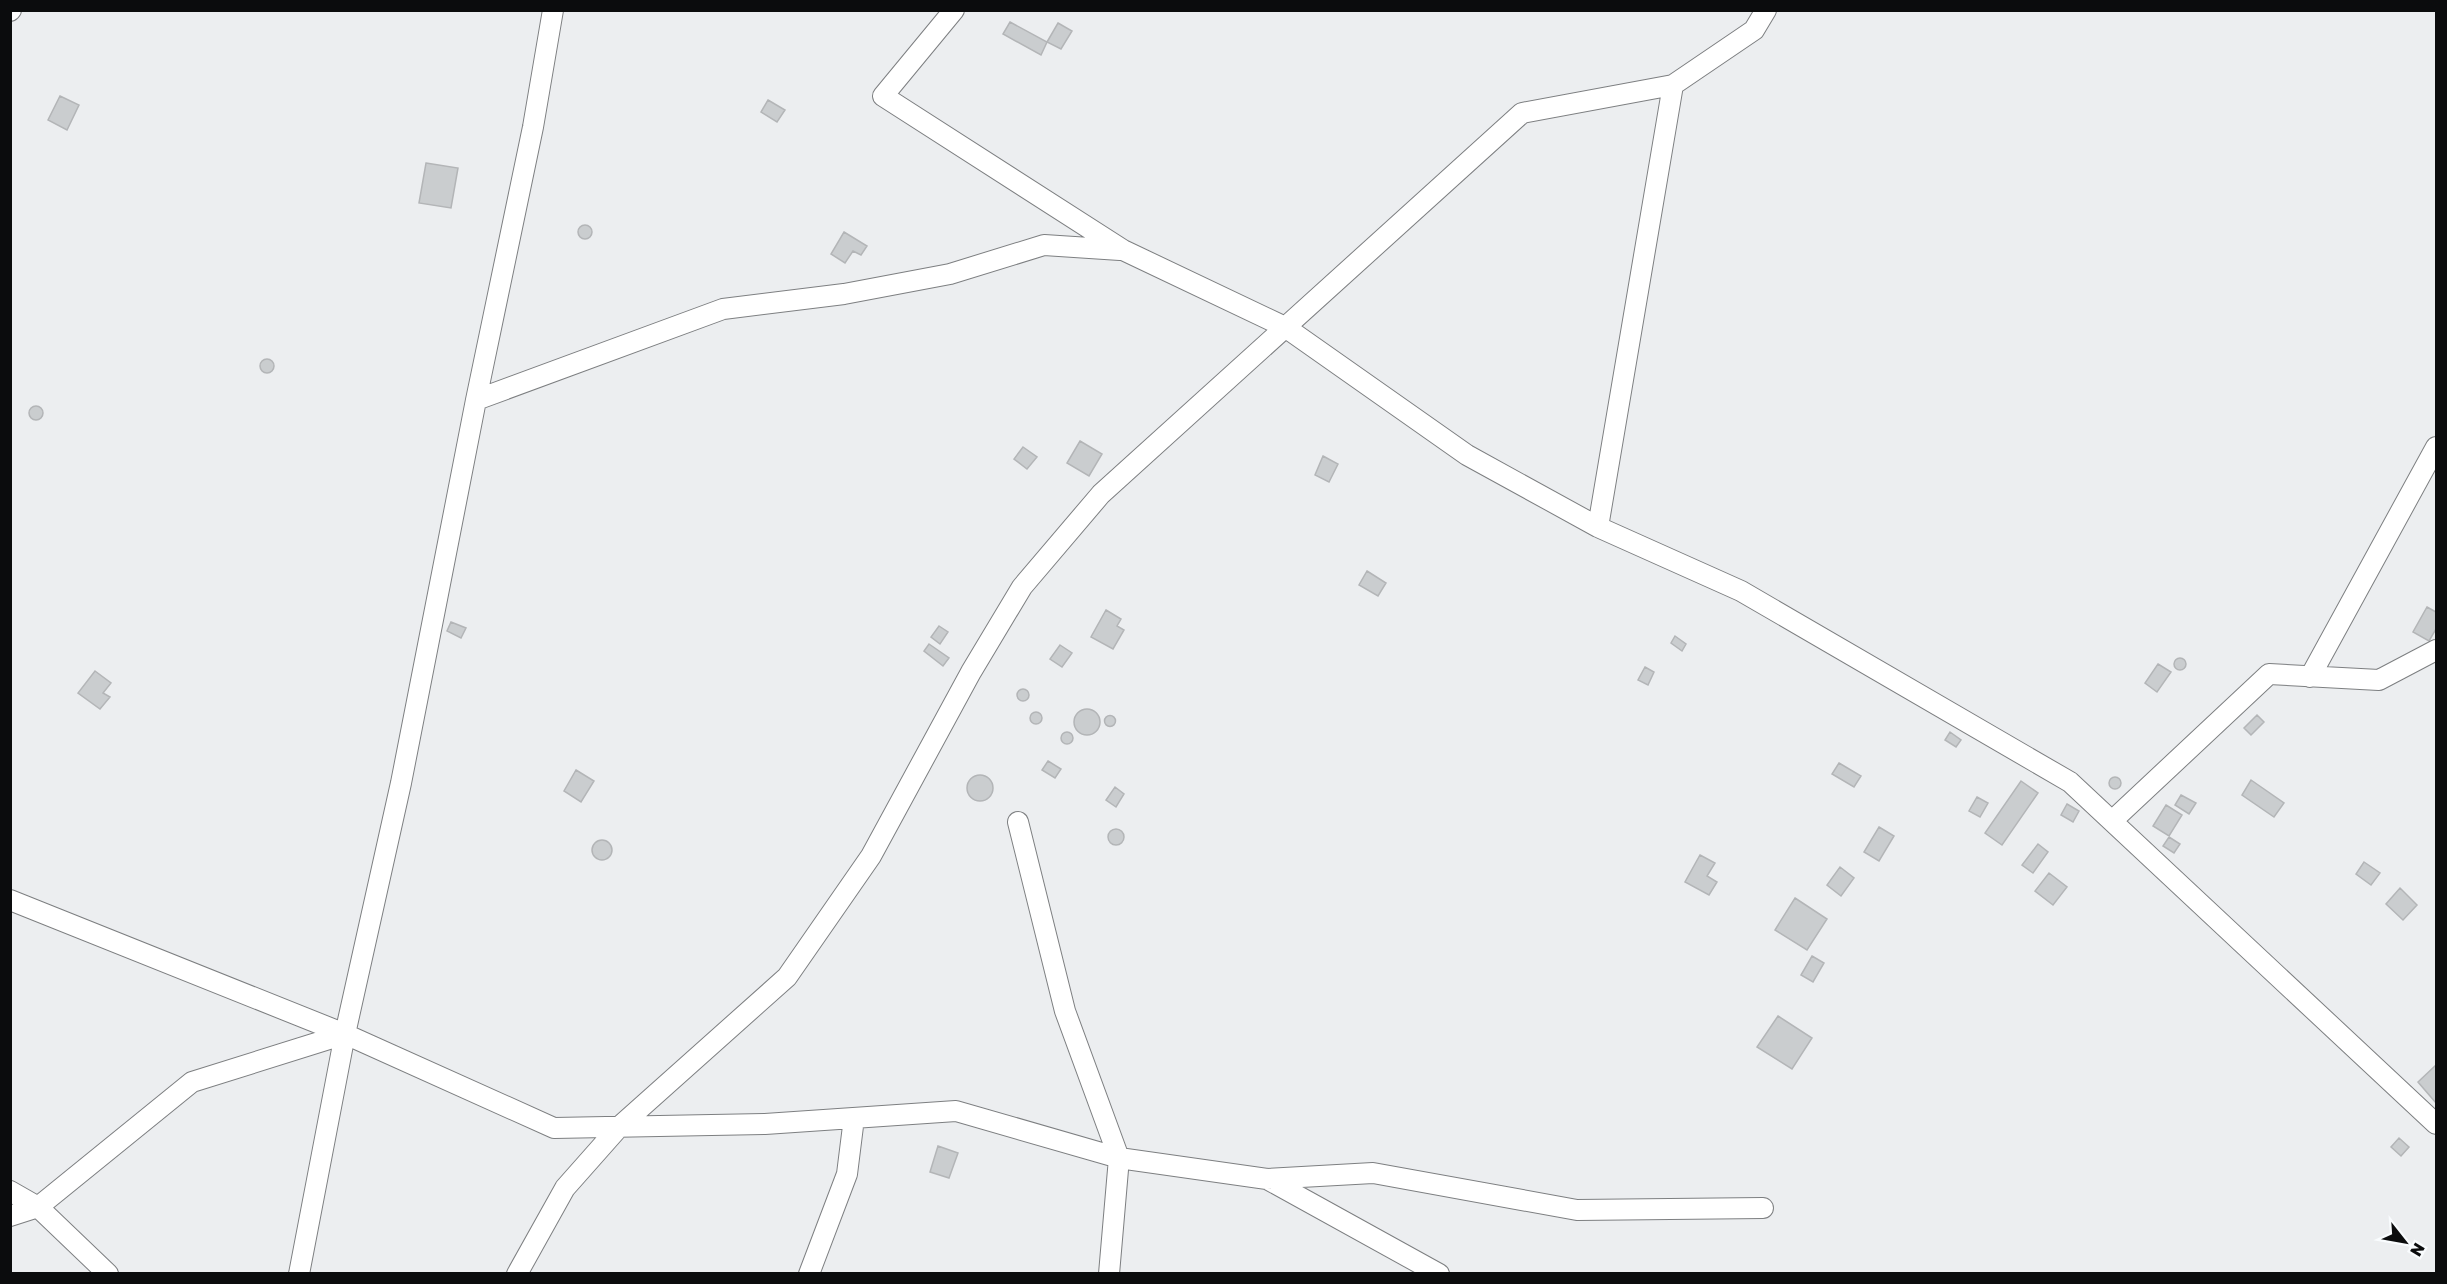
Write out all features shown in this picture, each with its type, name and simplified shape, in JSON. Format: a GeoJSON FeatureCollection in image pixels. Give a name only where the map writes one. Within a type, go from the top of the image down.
{"type":"FeatureCollection","features":[{"type":"Feature","properties":{"kind":"street"},"geometry":{"type":"LineString","coordinates":[[299,1274],[345,1034],[401,783],[476,400],[533,128],[553,10]]}},
{"type":"Feature","properties":{"kind":"street"},"geometry":{"type":"LineString","coordinates":[[954,10],[883,96],[1123,250],[1285,327],[1467,455],[1598,527],[1741,591],[2070,782],[2436,1124]]}},
{"type":"Feature","properties":{"kind":"street"},"geometry":{"type":"LineString","coordinates":[[517,1274],[565,1188],[619,1127],[787,977],[871,856],[971,672],[1022,587],[1101,494],[1522,113],[1673,85],[1754,30],[1766,10]]}},
{"type":"Feature","properties":{"kind":"street"},"geometry":{"type":"LineString","coordinates":[[1598,527],[1673,85]]}},
{"type":"Feature","properties":{"kind":"street"},"geometry":{"type":"LineString","coordinates":[[476,400],[723,309],[844,294],[950,274],[1044,245],[1123,250]]}},
{"type":"Feature","properties":{"kind":"street"},"geometry":{"type":"LineString","coordinates":[[2310,677],[2436,447]]}},
{"type":"Feature","properties":{"kind":"street"},"geometry":{"type":"LineString","coordinates":[[2112,820],[2269,674],[2379,680],[2436,650]]}},
{"type":"Feature","properties":{"kind":"street"},"geometry":{"type":"LineString","coordinates":[[1018,822],[1065,1011],[1119,1158],[1109,1274]]}},
{"type":"Feature","properties":{"kind":"street"},"geometry":{"type":"LineString","coordinates":[[10,900],[345,1034],[554,1128],[765,1124],[956,1111],[1119,1158],[1267,1179],[1373,1173],[1577,1210],[1763,1208]]}},
{"type":"Feature","properties":{"kind":"street"},"geometry":{"type":"LineString","coordinates":[[10,1216],[38,1207],[192,1082],[345,1034]]}},
{"type":"Feature","properties":{"kind":"street"},"geometry":{"type":"LineString","coordinates":[[809,1274],[848,1174],[854,1118]]}},
{"type":"Feature","properties":{"kind":"street"},"geometry":{"type":"LineString","coordinates":[[1267,1179],[1438,1274]]}},
{"type":"Feature","properties":{"kind":"street"},"geometry":{"type":"LineString","coordinates":[[10,1191],[38,1207],[108,1274]]}},
{"type":"Feature","properties":{"kind":"building"},"geometry":{"type":"Polygon","coordinates":[[[1010,22],[1047,42],[1041,55],[1003,34],[1010,22]]]}},
{"type":"Feature","properties":{"kind":"building"},"geometry":{"type":"Polygon","coordinates":[[[1058,23],[1072,31],[1061,49],[1047,42],[1058,23]]]}},
{"type":"Feature","properties":{"kind":"building"},"geometry":{"type":"Polygon","coordinates":[[[60,96],[79,105],[67,130],[48,120],[60,96]]]}},
{"type":"Feature","properties":{"kind":"building"},"geometry":{"type":"Polygon","coordinates":[[[768,100],[785,110],[777,122],[761,112],[768,100]]]}},
{"type":"Feature","properties":{"kind":"building"},"geometry":{"type":"Polygon","coordinates":[[[426,163],[458,168],[451,208],[419,203],[426,163]]]}},
{"type":"Feature","properties":{"kind":"building"},"geometry":{"type":"Polygon","coordinates":[[[585,225],[590,227],[592,232],[590,237],[585,239],[580,237],[578,232],[580,227],[585,225]]]}},
{"type":"Feature","properties":{"kind":"building"},"geometry":{"type":"Polygon","coordinates":[[[844,232],[867,246],[861,255],[853,251],[845,263],[831,254],[844,232]]]}},
{"type":"Feature","properties":{"kind":"building"},"geometry":{"type":"Polygon","coordinates":[[[267,359],[272,361],[274,366],[272,371],[267,373],[262,371],[260,366],[262,361],[267,359]]]}},
{"type":"Feature","properties":{"kind":"building"},"geometry":{"type":"Polygon","coordinates":[[[36,406],[41,408],[43,413],[41,418],[36,420],[31,418],[29,413],[31,408],[36,406]]]}},
{"type":"Feature","properties":{"kind":"building"},"geometry":{"type":"Polygon","coordinates":[[[1080,441],[1102,454],[1089,476],[1067,463],[1080,441]]]}},
{"type":"Feature","properties":{"kind":"building"},"geometry":{"type":"Polygon","coordinates":[[[1023,447],[1037,457],[1027,469],[1014,459],[1023,447]]]}},
{"type":"Feature","properties":{"kind":"building"},"geometry":{"type":"Polygon","coordinates":[[[1323,456],[1338,464],[1329,482],[1315,475],[1323,456]]]}},
{"type":"Feature","properties":{"kind":"building"},"geometry":{"type":"Polygon","coordinates":[[[1367,571],[1386,583],[1378,596],[1359,585],[1367,571]]]}},
{"type":"Feature","properties":{"kind":"building"},"geometry":{"type":"Polygon","coordinates":[[[2427,607],[2436,612],[2436,629],[2429,641],[2413,632],[2427,607]]]}},
{"type":"Feature","properties":{"kind":"building"},"geometry":{"type":"Polygon","coordinates":[[[1106,610],[1121,619],[1117,626],[1124,630],[1113,649],[1091,637],[1106,610]]]}},
{"type":"Feature","properties":{"kind":"building"},"geometry":{"type":"Polygon","coordinates":[[[451,622],[466,628],[461,638],[447,631],[451,622]]]}},
{"type":"Feature","properties":{"kind":"building"},"geometry":{"type":"Polygon","coordinates":[[[939,626],[948,632],[940,644],[931,637],[939,626]]]}},
{"type":"Feature","properties":{"kind":"building"},"geometry":{"type":"Polygon","coordinates":[[[1675,636],[1686,644],[1682,651],[1671,643],[1675,636]]]}},
{"type":"Feature","properties":{"kind":"building"},"geometry":{"type":"Polygon","coordinates":[[[929,644],[949,658],[943,666],[924,651],[929,644]]]}},
{"type":"Feature","properties":{"kind":"building"},"geometry":{"type":"Polygon","coordinates":[[[1060,645],[1072,653],[1062,667],[1050,659],[1060,645]]]}},
{"type":"Feature","properties":{"kind":"building"},"geometry":{"type":"Polygon","coordinates":[[[2182,658],[2186,664],[2182,670],[2178,670],[2174,662],[2182,658]]]}},
{"type":"Feature","properties":{"kind":"building"},"geometry":{"type":"Polygon","coordinates":[[[2158,664],[2171,672],[2157,692],[2145,683],[2158,664]]]}},
{"type":"Feature","properties":{"kind":"building"},"geometry":{"type":"Polygon","coordinates":[[[1645,667],[1654,672],[1648,685],[1638,680],[1645,667]]]}},
{"type":"Feature","properties":{"kind":"building"},"geometry":{"type":"Polygon","coordinates":[[[95,671],[111,683],[103,693],[110,697],[100,709],[78,693],[95,671]]]}},
{"type":"Feature","properties":{"kind":"building"},"geometry":{"type":"Polygon","coordinates":[[[1025,689],[1029,695],[1025,701],[1021,701],[1017,693],[1025,689]]]}},
{"type":"Feature","properties":{"kind":"building"},"geometry":{"type":"Polygon","coordinates":[[[1087,709],[1096,713],[1100,722],[1096,731],[1087,735],[1078,731],[1074,722],[1078,713],[1087,709]]]}},
{"type":"Feature","properties":{"kind":"building"},"geometry":{"type":"Polygon","coordinates":[[[1038,712],[1042,718],[1038,724],[1034,724],[1030,716],[1038,712]]]}},
{"type":"Feature","properties":{"kind":"building"},"geometry":{"type":"Polygon","coordinates":[[[2257,715],[2264,722],[2251,735],[2244,728],[2257,715]]]}},
{"type":"Feature","properties":{"kind":"building"},"geometry":{"type":"Polygon","coordinates":[[[1110,716],[1114,717],[1114,725],[1110,726],[1106,725],[1105,721],[1106,717],[1110,716]]]}},
{"type":"Feature","properties":{"kind":"building"},"geometry":{"type":"Polygon","coordinates":[[[1067,732],[1073,738],[1067,744],[1061,738],[1067,732]]]}},
{"type":"Feature","properties":{"kind":"building"},"geometry":{"type":"Polygon","coordinates":[[[1950,732],[1961,740],[1956,747],[1945,740],[1950,732]]]}},
{"type":"Feature","properties":{"kind":"building"},"geometry":{"type":"Polygon","coordinates":[[[1048,761],[1061,769],[1055,778],[1042,770],[1048,761]]]}},
{"type":"Feature","properties":{"kind":"building"},"geometry":{"type":"Polygon","coordinates":[[[1839,763],[1861,776],[1854,787],[1832,774],[1839,763]]]}},
{"type":"Feature","properties":{"kind":"building"},"geometry":{"type":"Polygon","coordinates":[[[576,770],[594,781],[581,802],[564,791],[576,770]]]}},
{"type":"Feature","properties":{"kind":"building"},"geometry":{"type":"Polygon","coordinates":[[[980,775],[989,779],[993,788],[989,797],[980,801],[971,797],[967,788],[971,779],[980,775]]]}},
{"type":"Feature","properties":{"kind":"building"},"geometry":{"type":"Polygon","coordinates":[[[2117,777],[2121,783],[2117,789],[2113,789],[2109,781],[2117,777]]]}},
{"type":"Feature","properties":{"kind":"building"},"geometry":{"type":"Polygon","coordinates":[[[2251,780],[2284,803],[2274,817],[2242,795],[2251,780]]]}},
{"type":"Feature","properties":{"kind":"building"},"geometry":{"type":"Polygon","coordinates":[[[2021,781],[2038,793],[2002,845],[1985,833],[2021,781]]]}},
{"type":"Feature","properties":{"kind":"building"},"geometry":{"type":"Polygon","coordinates":[[[1115,787],[1124,794],[1116,807],[1106,800],[1115,787]]]}},
{"type":"Feature","properties":{"kind":"building"},"geometry":{"type":"Polygon","coordinates":[[[2181,795],[2196,803],[2189,814],[2175,805],[2181,795]]]}},
{"type":"Feature","properties":{"kind":"building"},"geometry":{"type":"Polygon","coordinates":[[[1977,797],[1988,803],[1980,817],[1969,811],[1977,797]]]}},
{"type":"Feature","properties":{"kind":"building"},"geometry":{"type":"Polygon","coordinates":[[[2067,804],[2079,811],[2073,822],[2061,815],[2067,804]]]}},
{"type":"Feature","properties":{"kind":"building"},"geometry":{"type":"Polygon","coordinates":[[[2166,805],[2182,815],[2169,836],[2153,826],[2166,805]]]}},
{"type":"Feature","properties":{"kind":"building"},"geometry":{"type":"Polygon","coordinates":[[[1879,827],[1894,836],[1879,861],[1864,852],[1879,827]]]}},
{"type":"Feature","properties":{"kind":"building"},"geometry":{"type":"Polygon","coordinates":[[[1113,829],[1119,829],[1124,837],[1122,843],[1113,845],[1108,840],[1108,834],[1113,829]]]}},
{"type":"Feature","properties":{"kind":"building"},"geometry":{"type":"Polygon","coordinates":[[[2169,837],[2180,844],[2174,853],[2163,846],[2169,837]]]}},
{"type":"Feature","properties":{"kind":"building"},"geometry":{"type":"Polygon","coordinates":[[[602,840],[609,843],[612,850],[609,857],[602,860],[595,857],[592,850],[595,843],[602,840]]]}},
{"type":"Feature","properties":{"kind":"building"},"geometry":{"type":"Polygon","coordinates":[[[2038,844],[2048,852],[2033,873],[2022,865],[2038,844]]]}},
{"type":"Feature","properties":{"kind":"building"},"geometry":{"type":"Polygon","coordinates":[[[1700,855],[1715,863],[1707,876],[1717,882],[1709,895],[1685,882],[1700,855]]]}},
{"type":"Feature","properties":{"kind":"building"},"geometry":{"type":"Polygon","coordinates":[[[2364,862],[2380,873],[2371,885],[2356,874],[2364,862]]]}},
{"type":"Feature","properties":{"kind":"building"},"geometry":{"type":"Polygon","coordinates":[[[1840,867],[1854,878],[1841,896],[1827,885],[1840,867]]]}},
{"type":"Feature","properties":{"kind":"building"},"geometry":{"type":"Polygon","coordinates":[[[2049,873],[2067,887],[2053,905],[2035,891],[2049,873]]]}},
{"type":"Feature","properties":{"kind":"building"},"geometry":{"type":"Polygon","coordinates":[[[2400,888],[2417,905],[2403,920],[2386,904],[2400,888]]]}},
{"type":"Feature","properties":{"kind":"building"},"geometry":{"type":"Polygon","coordinates":[[[1795,898],[1827,919],[1807,950],[1775,930],[1795,898]]]}},
{"type":"Feature","properties":{"kind":"building"},"geometry":{"type":"Polygon","coordinates":[[[1812,956],[1824,963],[1813,982],[1801,975],[1812,956]]]}},
{"type":"Feature","properties":{"kind":"building"},"geometry":{"type":"Polygon","coordinates":[[[1778,1016],[1812,1038],[1792,1069],[1757,1047],[1778,1016]]]}},
{"type":"Feature","properties":{"kind":"building"},"geometry":{"type":"Polygon","coordinates":[[[2436,1065],[2436,1103],[2418,1082],[2436,1065]]]}},
{"type":"Feature","properties":{"kind":"building"},"geometry":{"type":"Polygon","coordinates":[[[2399,1138],[2409,1147],[2401,1156],[2391,1147],[2399,1138]]]}},
{"type":"Feature","properties":{"kind":"building"},"geometry":{"type":"Polygon","coordinates":[[[938,1146],[958,1153],[949,1178],[930,1172],[938,1146]]]}}]}
